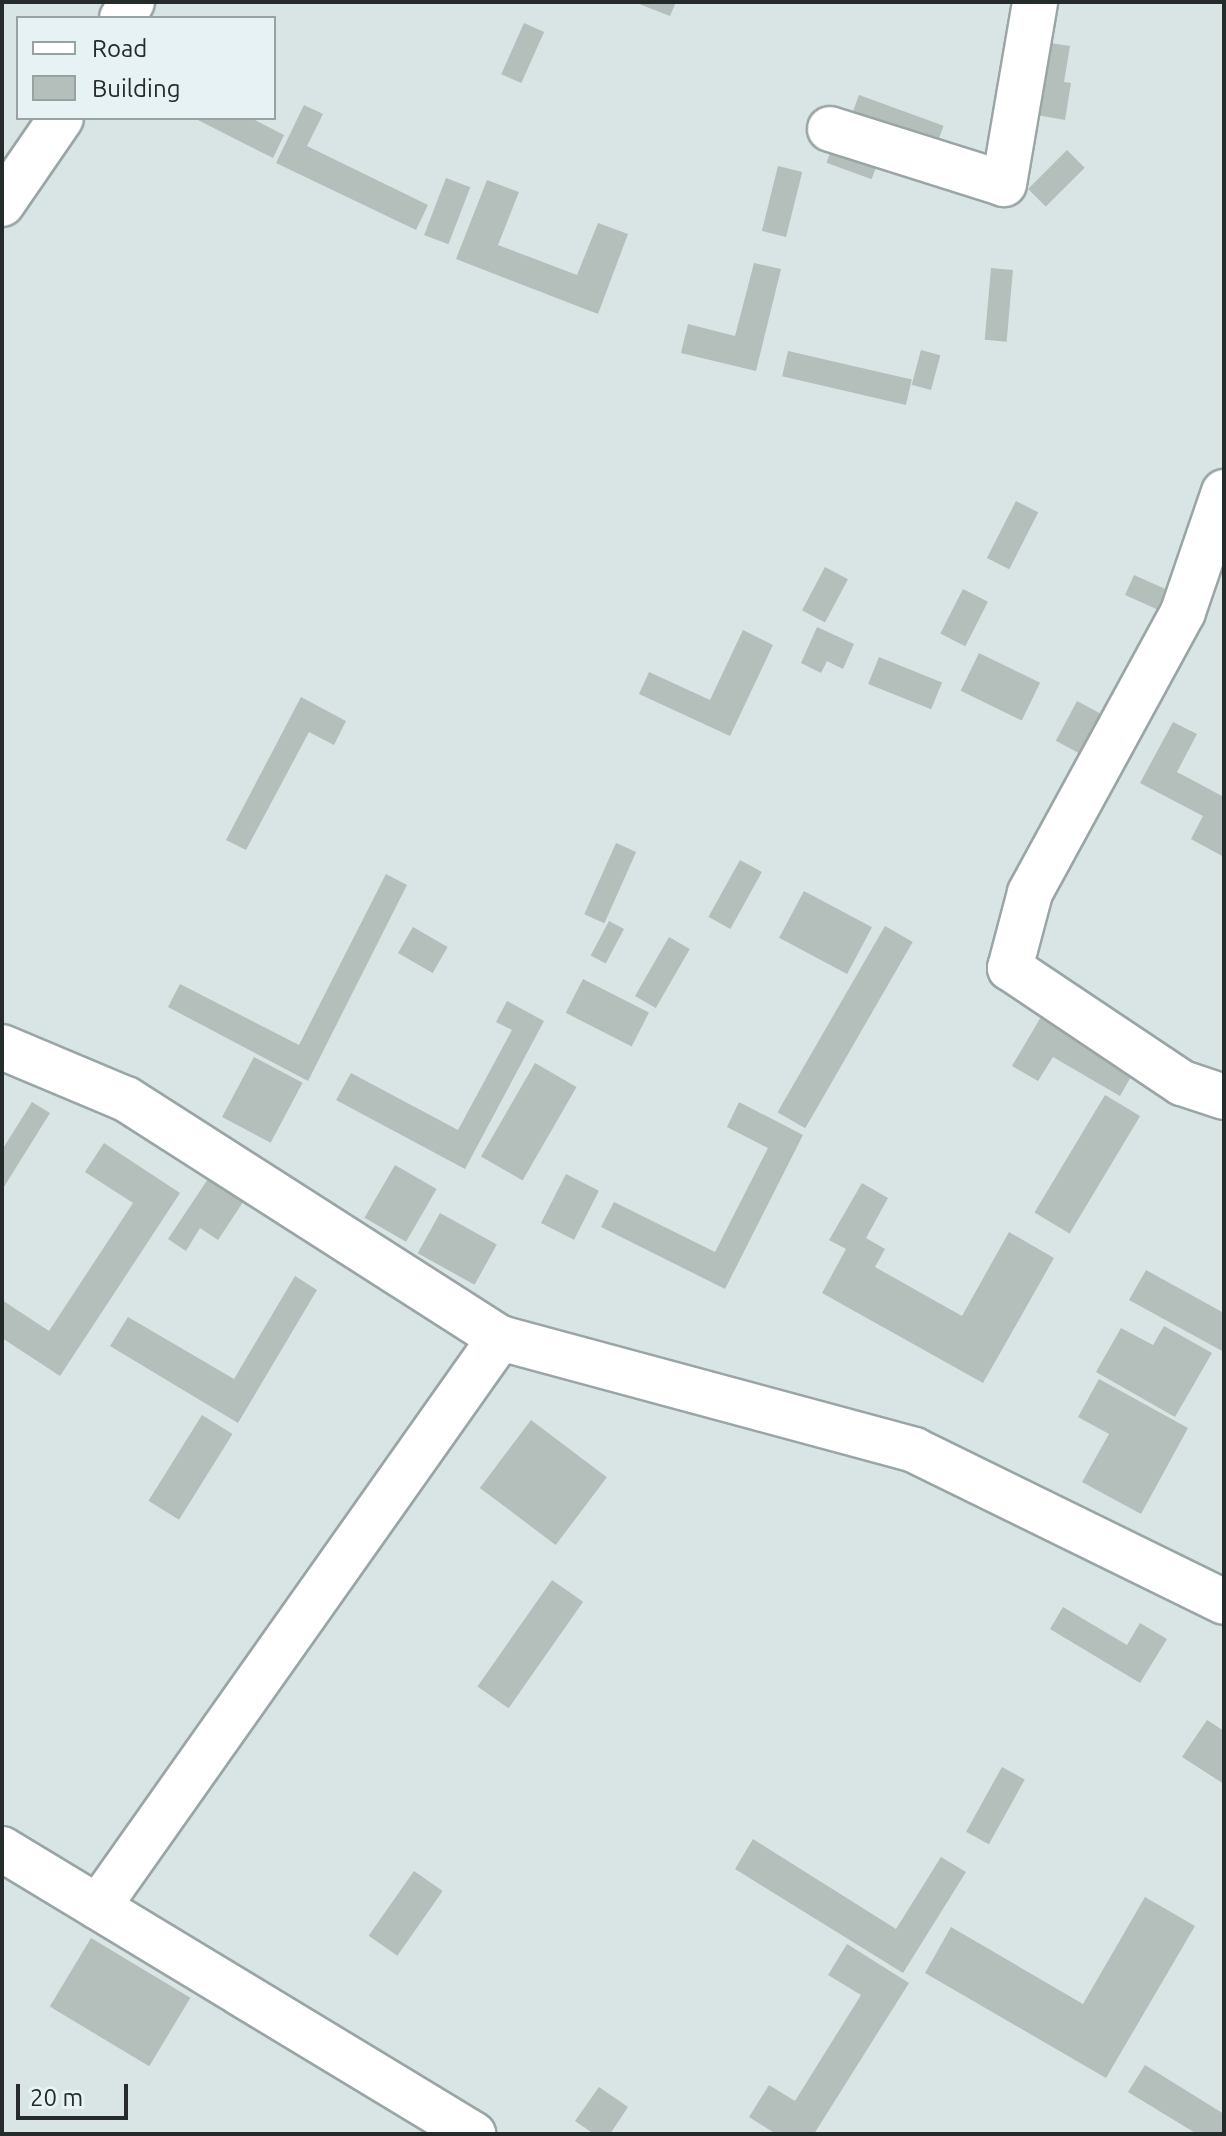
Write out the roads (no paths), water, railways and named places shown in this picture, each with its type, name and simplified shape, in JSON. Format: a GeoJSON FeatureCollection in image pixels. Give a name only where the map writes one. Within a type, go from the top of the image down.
{"type":"FeatureCollection","features":[{"type":"Feature","properties":{"kind":"street"},"geometry":{"type":"LineString","coordinates":[[830,129],[1004,184],[1035,2]]}},
{"type":"Feature","properties":{"kind":"street"},"geometry":{"type":"LineString","coordinates":[[2,204],[60,120]]}},
{"type":"Feature","properties":{"kind":"street"},"geometry":{"type":"LineString","coordinates":[[1224,492],[1183,612],[1030,893],[1010,968],[1182,1083],[1224,1097]]}},
{"type":"Feature","properties":{"kind":"street"},"geometry":{"type":"LineString","coordinates":[[2,1047],[126,1099],[500,1338],[914,1450],[1224,1602]]}},
{"type":"Feature","properties":{"kind":"street"},"geometry":{"type":"LineString","coordinates":[[98,1907],[500,1338]]}},
{"type":"Feature","properties":{"kind":"street"},"geometry":{"type":"LineString","coordinates":[[2,1849],[473,2134]]}}]}
